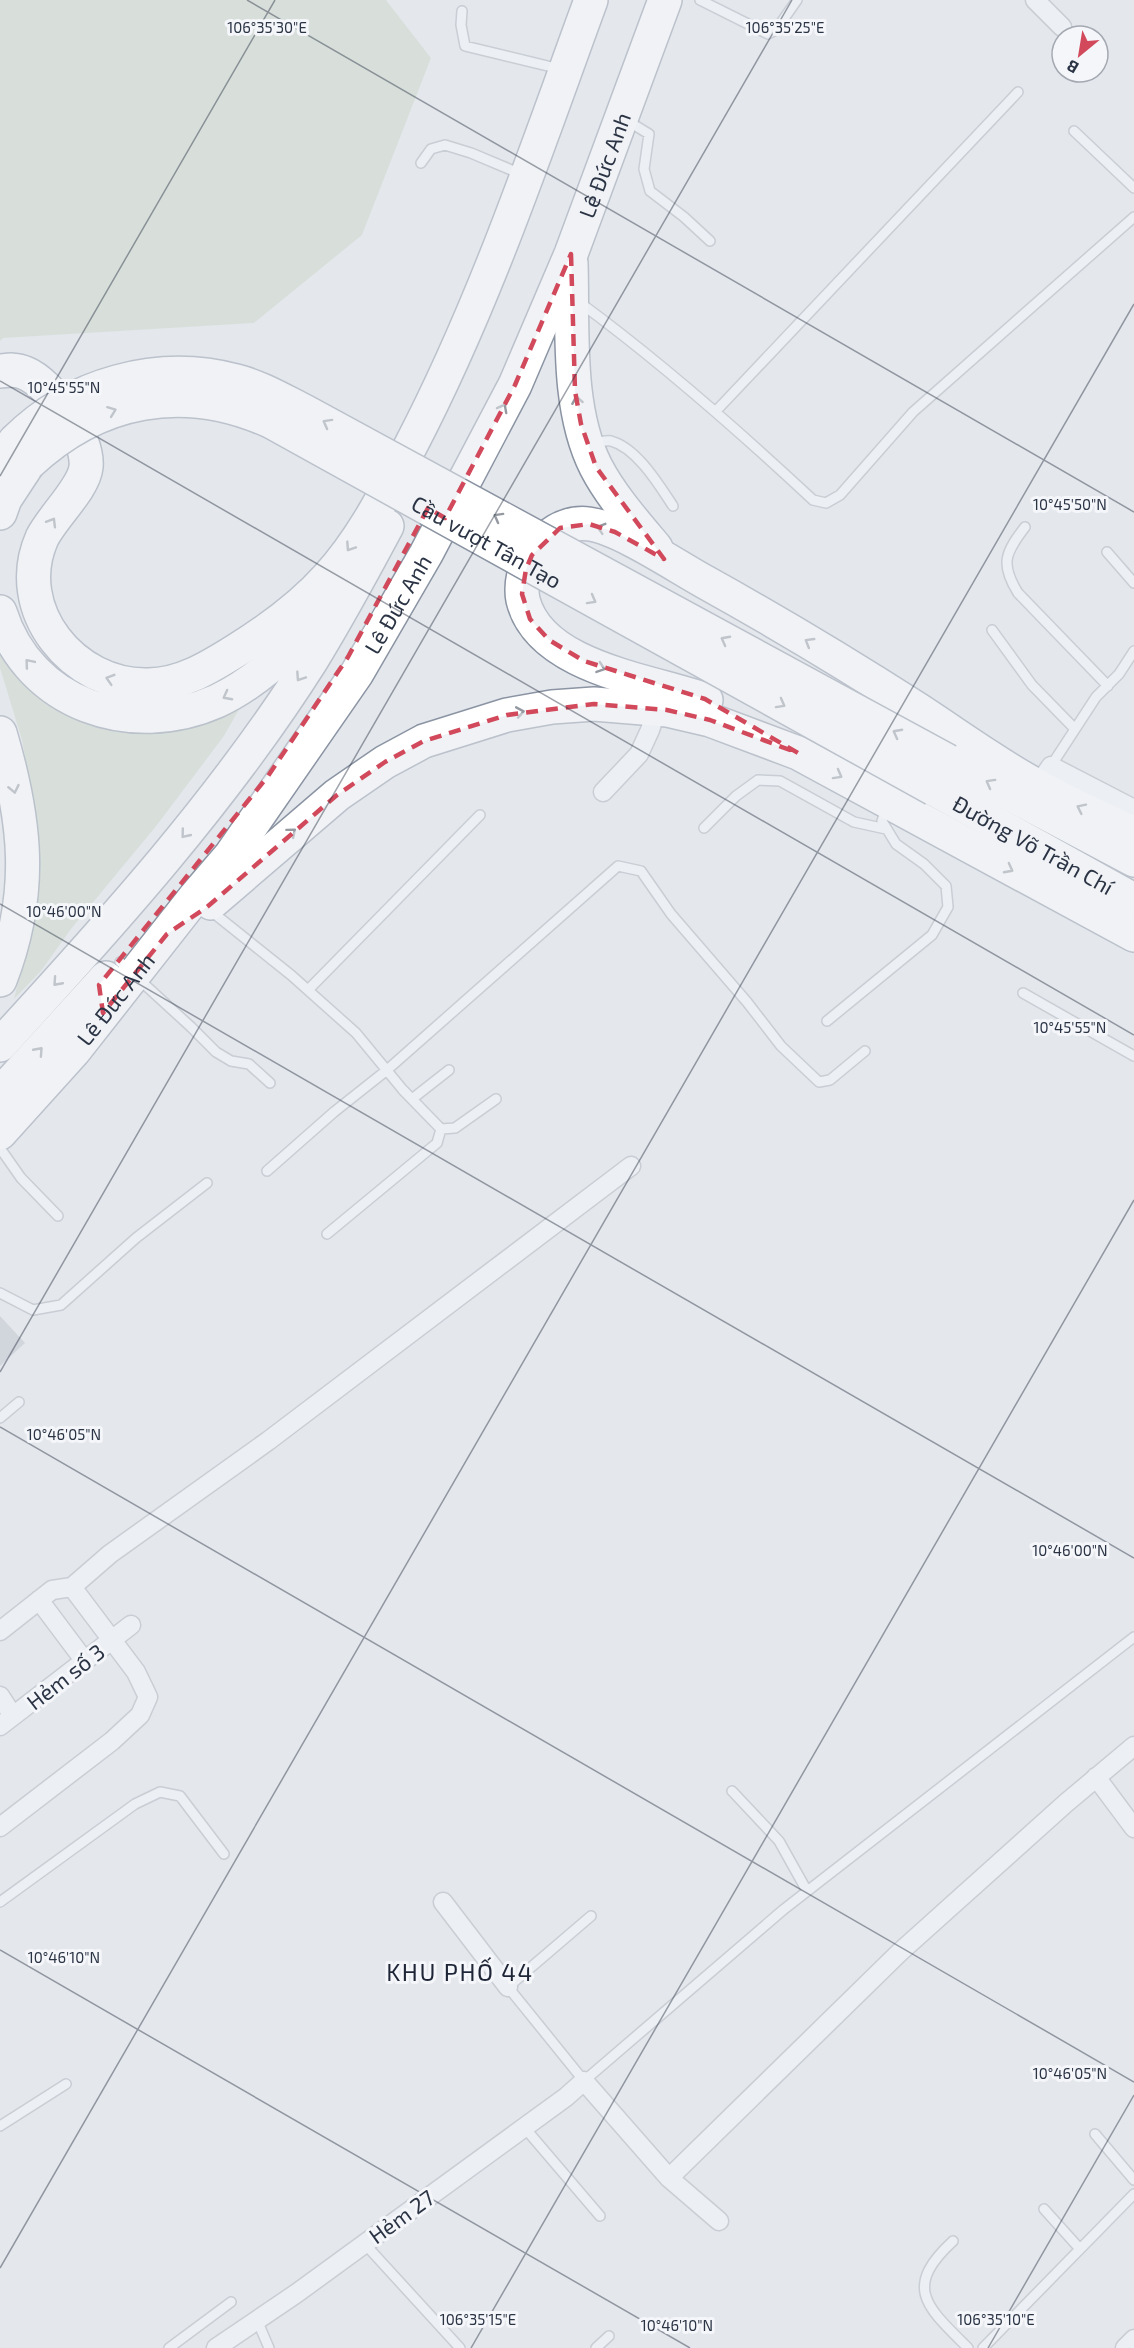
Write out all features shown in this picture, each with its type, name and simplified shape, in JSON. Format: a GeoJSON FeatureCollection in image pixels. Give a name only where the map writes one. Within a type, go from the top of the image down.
{"type":"FeatureCollection","features":[{"type":"Feature","properties":{"kind":"highway","name":"Lê Đức Anh"},"geometry":{"type":"LineString","coordinates":[[0,1046],[174,847],[234,772],[311,661],[352,591],[435,438],[481,338],[526,176],[591,0]]}},
{"type":"Feature","properties":{"kind":"highway","name":"Lê Đức Anh"},"geometry":{"type":"LineString","coordinates":[[0,371],[13,369],[28,373],[43,385],[71,420],[85,451],[86,465],[83,480],[49,526],[34,570],[38,605],[52,636],[62,650],[90,671],[125,683],[146,686],[166,684],[207,668],[244,645],[315,590],[342,560],[384,494],[498,274],[609,0]]}},
{"type":"Feature","properties":{"kind":"highway","name":"Lê Đức Anh"},"geometry":{"type":"LineString","coordinates":[[0,1133],[74,1051],[114,984],[268,776],[348,657],[497,373],[565,214],[643,0]]}},
{"type":"Feature","properties":{"kind":"highway","name":"Lê Đức Anh"},"geometry":{"type":"LineString","coordinates":[[197,898],[231,855],[357,673],[426,554],[515,385],[570,254],[665,0]]}},
{"type":"Feature","properties":{"kind":"highway"},"geometry":{"type":"LineString","coordinates":[[570,254],[575,391],[581,424],[596,467],[664,559]]}},
{"type":"Feature","properties":{"kind":"highway"},"geometry":{"type":"LineString","coordinates":[[0,513],[5,500],[14,455],[29,426],[60,405],[107,385],[130,379],[174,373],[237,381],[304,411],[941,775]]}},
{"type":"Feature","properties":{"kind":"highway"},"geometry":{"type":"LineString","coordinates":[[1134,834],[1044,776],[859,672],[746,604],[606,529],[589,524],[560,528],[549,535],[532,555],[522,582],[525,607],[537,628],[564,651],[605,669],[705,699],[798,753],[887,816],[1134,935]]}},
{"type":"Feature","properties":{"kind":"highway"},"geometry":{"type":"LineString","coordinates":[[0,612],[11,636],[33,669],[63,693],[93,708],[126,716],[154,717],[196,709],[218,700],[255,677],[299,641],[352,591]]}},
{"type":"Feature","properties":{"kind":"highway"},"geometry":{"type":"LineString","coordinates":[[93,708],[138,705],[166,697],[190,683],[207,668]]}},
{"type":"Feature","properties":{"kind":"highway"},"geometry":{"type":"LineString","coordinates":[[114,984],[167,934],[197,898],[385,762],[424,741],[463,727],[507,714],[552,707],[594,704],[641,708],[710,720],[798,753]]}},
{"type":"Feature","properties":{"kind":"highway"},"geometry":{"type":"LineString","coordinates":[[0,733],[17,802],[23,848],[18,921],[13,944],[0,980]]}},
{"type":"Feature","properties":{"kind":"highway","name":"Đường Võ Trần Chí"},"geometry":{"type":"LineString","coordinates":[[941,775],[1134,860]]}},
{"type":"Feature","properties":{"kind":"highway","name":"Đường Võ Trần Chí"},"geometry":{"type":"LineString","coordinates":[[941,775],[1134,900]]}},
{"type":"Feature","properties":{"kind":"highway","name":"Lê Đức Anh"},"geometry":{"type":"LineString","coordinates":[[0,1094],[114,984]]}},
{"type":"Feature","properties":{"kind":"street"},"geometry":{"type":"LineString","coordinates":[[1035,0],[1059,24]]}},
{"type":"Feature","properties":{"kind":"street"},"geometry":{"type":"LineString","coordinates":[[603,792],[639,754],[650,730],[641,708]]}},
{"type":"Feature","properties":{"kind":"street"},"geometry":{"type":"LineString","coordinates":[[1044,776],[1134,809]]}},
{"type":"Feature","properties":{"kind":"street"},"geometry":{"type":"LineString","coordinates":[[0,1631],[52,1590],[72,1587],[110,1554],[267,1441],[631,1166]]}},
{"type":"Feature","properties":{"kind":"street"},"geometry":{"type":"LineString","coordinates":[[0,1827],[112,1741],[140,1715],[148,1697],[136,1672],[72,1587]]}},
{"type":"Feature","properties":{"kind":"street"},"geometry":{"type":"LineString","coordinates":[[39,1600],[84,1660]]}},
{"type":"Feature","properties":{"kind":"street","name":"Hẻm số 3"},"geometry":{"type":"LineString","coordinates":[[7,1721],[130,1625]]}},
{"type":"Feature","properties":{"kind":"street"},"geometry":{"type":"LineString","coordinates":[[0,1696],[7,1721]]}},
{"type":"Feature","properties":{"kind":"street"},"geometry":{"type":"LineString","coordinates":[[669,2178],[900,1952],[1096,1777],[1134,1746]]}},
{"type":"Feature","properties":{"kind":"street"},"geometry":{"type":"LineString","coordinates":[[1096,1777],[1134,1828]]}},
{"type":"Feature","properties":{"kind":"street"},"geometry":{"type":"LineString","coordinates":[[443,1902],[508,1986]]}},
{"type":"Feature","properties":{"kind":"street"},"geometry":{"type":"LineString","coordinates":[[584,2081],[669,2178],[719,2221]]}},
{"type":"Feature","properties":{"kind":"street","name":"Hẻm 27"},"geometry":{"type":"LineString","coordinates":[[216,2348],[364,2244],[566,2097],[584,2081]]}},
{"type":"Feature","properties":{"kind":"street"},"geometry":{"type":"LineString","coordinates":[[1125,2348],[1134,2339]]}},
{"type":"Feature","properties":{"kind":"lane"},"geometry":{"type":"LineString","coordinates":[[700,0],[768,34],[777,30],[797,0]]}},
{"type":"Feature","properties":{"kind":"lane"},"geometry":{"type":"LineString","coordinates":[[462,11],[461,26],[465,46],[565,71]]}},
{"type":"Feature","properties":{"kind":"lane"},"geometry":{"type":"LineString","coordinates":[[716,411],[1018,92]]}},
{"type":"Feature","properties":{"kind":"lane"},"geometry":{"type":"LineString","coordinates":[[621,118],[649,134],[644,169],[650,191],[710,241]]}},
{"type":"Feature","properties":{"kind":"lane"},"geometry":{"type":"LineString","coordinates":[[1074,131],[1134,188]]}},
{"type":"Feature","properties":{"kind":"lane"},"geometry":{"type":"LineString","coordinates":[[421,163],[431,149],[445,145],[471,153],[526,176]]}},
{"type":"Feature","properties":{"kind":"lane"},"geometry":{"type":"LineString","coordinates":[[572,297],[684,384],[813,500],[826,503],[840,495],[913,412],[1134,218]]}},
{"type":"Feature","properties":{"kind":"lane"},"geometry":{"type":"LineString","coordinates":[[587,443],[611,441],[632,453],[656,480],[673,506]]}},
{"type":"Feature","properties":{"kind":"lane"},"geometry":{"type":"LineString","coordinates":[[1025,527],[1010,546],[1007,561],[1008,577],[1018,593],[1108,686]]}},
{"type":"Feature","properties":{"kind":"lane"},"geometry":{"type":"LineString","coordinates":[[1107,552],[1134,583]]}},
{"type":"Feature","properties":{"kind":"lane"},"geometry":{"type":"LineString","coordinates":[[992,630],[1032,685],[1074,728]]}},
{"type":"Feature","properties":{"kind":"lane"},"geometry":{"type":"LineString","coordinates":[[1044,776],[1095,697],[1119,674],[1134,651]]}},
{"type":"Feature","properties":{"kind":"lane"},"geometry":{"type":"LineString","coordinates":[[704,828],[736,796],[758,780],[780,781],[854,822],[887,816],[896,844],[924,864],[946,886],[948,907],[932,935],[827,1021]]}},
{"type":"Feature","properties":{"kind":"lane"},"geometry":{"type":"LineString","coordinates":[[308,990],[480,815]]}},
{"type":"Feature","properties":{"kind":"lane"},"geometry":{"type":"LineString","coordinates":[[267,1171],[333,1112],[387,1070],[618,866],[641,872],[672,914],[781,1046],[819,1082],[830,1080],[865,1051]]}},
{"type":"Feature","properties":{"kind":"lane"},"geometry":{"type":"LineString","coordinates":[[197,898],[356,1033],[412,1100],[441,1129],[455,1128],[496,1099]]}},
{"type":"Feature","properties":{"kind":"lane"},"geometry":{"type":"LineString","coordinates":[[114,984],[231,1061],[249,1064],[270,1083]]}},
{"type":"Feature","properties":{"kind":"lane"},"geometry":{"type":"LineString","coordinates":[[1023,993],[1134,1056]]}},
{"type":"Feature","properties":{"kind":"lane"},"geometry":{"type":"LineString","coordinates":[[412,1100],[449,1070]]}},
{"type":"Feature","properties":{"kind":"lane"},"geometry":{"type":"LineString","coordinates":[[327,1234],[437,1143],[441,1129]]}},
{"type":"Feature","properties":{"kind":"lane"},"geometry":{"type":"LineString","coordinates":[[0,1148],[21,1178],[58,1216]]}},
{"type":"Feature","properties":{"kind":"lane"},"geometry":{"type":"LineString","coordinates":[[0,1293],[33,1310],[62,1305],[136,1238],[207,1183]]}},
{"type":"Feature","properties":{"kind":"lane"},"geometry":{"type":"LineString","coordinates":[[0,1418],[19,1402]]}},
{"type":"Feature","properties":{"kind":"lane"},"geometry":{"type":"LineString","coordinates":[[591,1916],[508,1986],[584,2081],[652,2020],[807,1891],[1134,1637]]}},
{"type":"Feature","properties":{"kind":"lane"},"geometry":{"type":"LineString","coordinates":[[732,1791],[779,1842],[807,1891]]}},
{"type":"Feature","properties":{"kind":"lane"},"geometry":{"type":"LineString","coordinates":[[0,1902],[135,1804],[160,1792],[180,1796],[224,1854]]}},
{"type":"Feature","properties":{"kind":"lane"},"geometry":{"type":"LineString","coordinates":[[0,2127],[66,2084]]}},
{"type":"Feature","properties":{"kind":"lane"},"geometry":{"type":"LineString","coordinates":[[524,2127],[600,2216]]}},
{"type":"Feature","properties":{"kind":"lane"},"geometry":{"type":"LineString","coordinates":[[1095,2134],[1134,2180]]}},
{"type":"Feature","properties":{"kind":"lane"},"geometry":{"type":"LineString","coordinates":[[983,2348],[1134,2194]]}},
{"type":"Feature","properties":{"kind":"lane"},"geometry":{"type":"LineString","coordinates":[[1044,2209],[1080,2249]]}},
{"type":"Feature","properties":{"kind":"lane"},"geometry":{"type":"LineString","coordinates":[[953,2241],[934,2259],[923,2281],[927,2304],[968,2348]]}},
{"type":"Feature","properties":{"kind":"lane"},"geometry":{"type":"LineString","coordinates":[[364,2244],[460,2348]]}},
{"type":"Feature","properties":{"kind":"lane"},"geometry":{"type":"LineString","coordinates":[[169,2348],[231,2302]]}},
{"type":"Feature","properties":{"kind":"lane"},"geometry":{"type":"LineString","coordinates":[[257,2320],[268,2348]]}},
{"type":"Feature","properties":{"kind":"lane"},"geometry":{"type":"LineString","coordinates":[[596,2348],[609,2336]]}},
{"type":"Feature","properties":{"kind":"highlighted area"},"geometry":{"type":"Polygon","coordinates":[[[571,254],[575,391],[581,424],[596,467],[664,559],[615,532],[589,524],[560,528],[532,555],[526,569],[522,594],[530,619],[549,640],[584,661],[705,699],[798,753],[710,720],[667,710],[594,704],[507,715],[424,741],[385,762],[337,795],[207,907],[167,934],[103,1013],[99,985],[268,776],[348,657],[428,508],[445,518],[515,385],[571,254]]]}},
{"type":"Feature","properties":{"kind":"green space"},"geometry":{"type":"Polygon","coordinates":[[[0,0],[386,0],[431,58],[362,235],[254,323],[3,338],[0,341],[0,0]]]}},
{"type":"Feature","properties":{"kind":"green space"},"geometry":{"type":"Polygon","coordinates":[[[0,633],[87,717],[133,732],[177,727],[242,704],[224,736],[157,825],[71,929],[41,971],[14,999],[21,970],[25,936],[36,905],[39,867],[32,795],[22,740],[0,668],[0,633]]]}},
{"type":"Feature","properties":{"kind":"building"},"geometry":{"type":"Polygon","coordinates":[[[0,1316],[25,1343],[0,1366],[0,1316]]]}},
{"type":"Feature","properties":{"kind":"district","name":"KHU PHỐ 44"},"geometry":{"type":"Point","coordinates":[460,1971]}}]}
